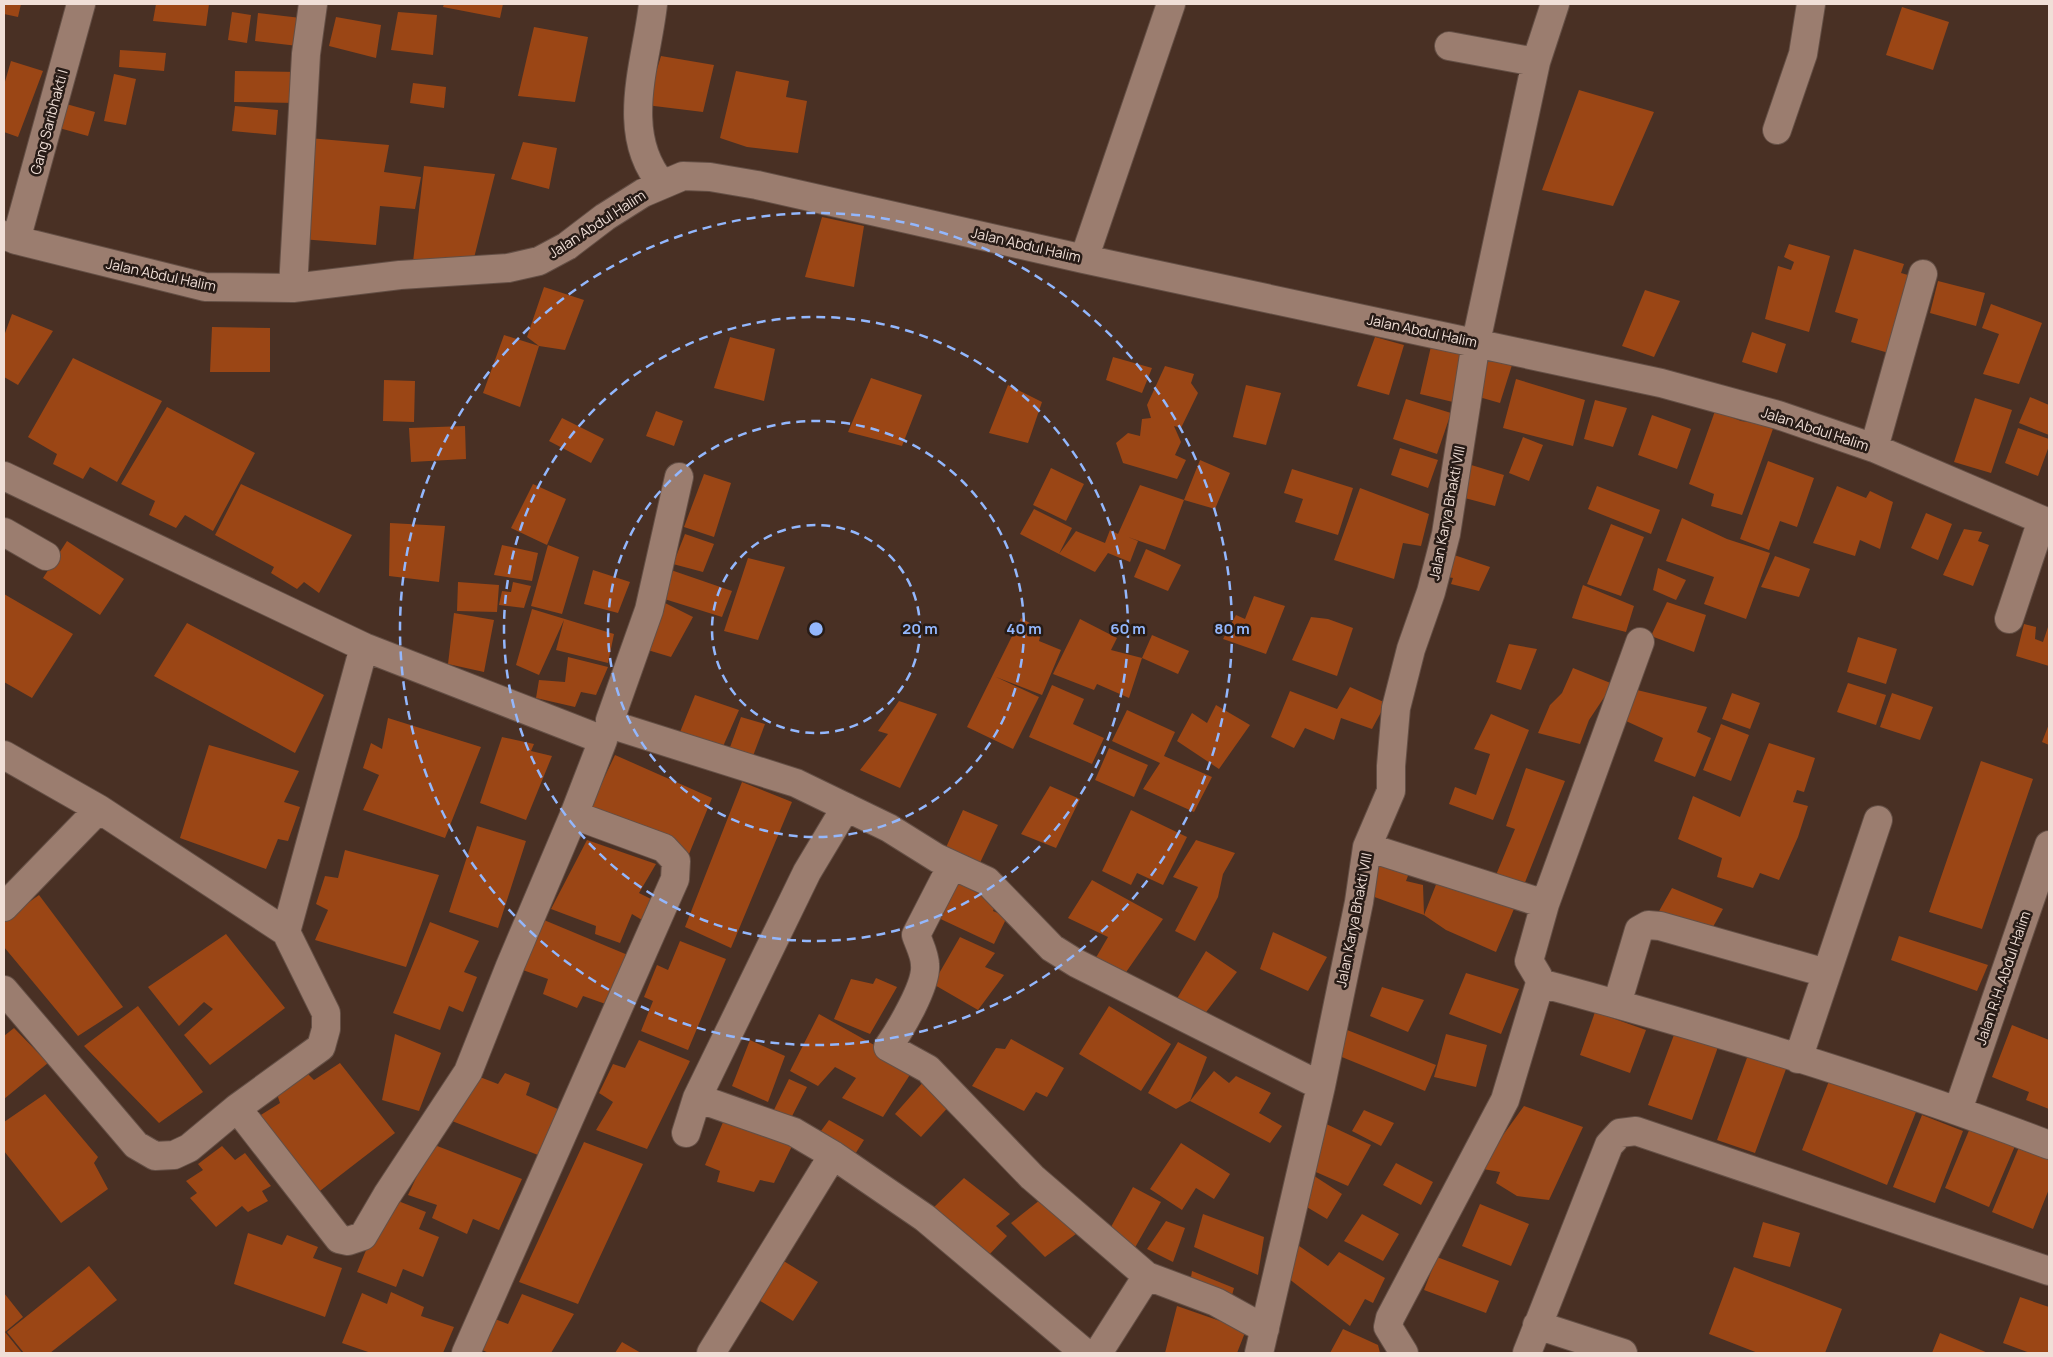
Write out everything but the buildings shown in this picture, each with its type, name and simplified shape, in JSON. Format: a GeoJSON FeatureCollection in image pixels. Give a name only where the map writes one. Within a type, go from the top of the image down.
{"type":"FeatureCollection","features":[{"type":"Feature","properties":{"kind":"street","name":"Gang Saribhakti I"},"geometry":{"type":"LineString","coordinates":[[10,237],[81,4]]}},
{"type":"Feature","properties":{"kind":"street"},"geometry":{"type":"LineString","coordinates":[[293,288],[306,54],[313,4]]}},
{"type":"Feature","properties":{"kind":"street"},"geometry":{"type":"LineString","coordinates":[[653,4],[638,98],[642,140],[648,160],[662,184]]}},
{"type":"Feature","properties":{"kind":"street"},"geometry":{"type":"LineString","coordinates":[[1084,258],[1171,4]]}},
{"type":"Feature","properties":{"kind":"street","name":"Jalan Karya Bhakti VIII"},"geometry":{"type":"LineString","coordinates":[[1262,1341],[1321,1086],[1359,902],[1367,848],[1391,791],[1391,766],[1396,708],[1411,649],[1431,592],[1446,534],[1476,342],[1536,62],[1555,4]]}},
{"type":"Feature","properties":{"kind":"street"},"geometry":{"type":"LineString","coordinates":[[1777,130],[1803,54],[1811,4]]}},
{"type":"Feature","properties":{"kind":"street"},"geometry":{"type":"LineString","coordinates":[[1449,46],[1536,62]]}},
{"type":"Feature","properties":{"kind":"street","name":"Jalan Abdul Halim"},"geometry":{"type":"LineString","coordinates":[[10,237],[205,287],[293,288],[400,275],[508,268],[539,261],[567,246],[605,217],[662,184],[683,176],[710,176],[1476,342],[1670,386],[1778,415],[1874,448],[2046,522]]}},
{"type":"Feature","properties":{"kind":"street"},"geometry":{"type":"LineString","coordinates":[[1874,448],[1923,274]]}},
{"type":"Feature","properties":{"kind":"street"},"geometry":{"type":"LineString","coordinates":[[4,476],[364,647],[603,740],[468,1072],[387,1195],[363,1236],[356,1240],[339,1239],[237,1108]]}},
{"type":"Feature","properties":{"kind":"street"},"geometry":{"type":"LineString","coordinates":[[679,477],[649,610],[610,720],[622,728],[796,783],[888,828],[952,865],[987,881],[1052,948],[1076,963],[1321,1086]]}},
{"type":"Feature","properties":{"kind":"street"},"geometry":{"type":"LineString","coordinates":[[2009,619],[2046,522]]}},
{"type":"Feature","properties":{"kind":"street"},"geometry":{"type":"LineString","coordinates":[[4,532],[46,556]]}},
{"type":"Feature","properties":{"kind":"street"},"geometry":{"type":"LineString","coordinates":[[1404,1353],[1388,1327],[1390,1318],[1505,1100],[1540,983],[1529,961],[1546,904],[1640,642]]}},
{"type":"Feature","properties":{"kind":"street"},"geometry":{"type":"LineString","coordinates":[[286,932],[364,647]]}},
{"type":"Feature","properties":{"kind":"street"},"geometry":{"type":"LineString","coordinates":[[4,755],[99,809],[286,932],[326,1013],[326,1029],[320,1047],[237,1108],[189,1148],[174,1155],[155,1156],[136,1145],[4,990]]}},
{"type":"Feature","properties":{"kind":"street"},"geometry":{"type":"LineString","coordinates":[[686,1133],[697,1098],[807,872],[846,807]]}},
{"type":"Feature","properties":{"kind":"street"},"geometry":{"type":"LineString","coordinates":[[4,907],[99,809]]}},
{"type":"Feature","properties":{"kind":"street"},"geometry":{"type":"LineString","coordinates":[[466,1353],[675,879],[676,861],[664,848],[574,814]]}},
{"type":"Feature","properties":{"kind":"street"},"geometry":{"type":"LineString","coordinates":[[1798,1059],[1878,820]]}},
{"type":"Feature","properties":{"kind":"street","name":"Jalan R.H. Abdul Halim"},"geometry":{"type":"LineString","coordinates":[[1958,1110],[2049,845]]}},
{"type":"Feature","properties":{"kind":"street"},"geometry":{"type":"LineString","coordinates":[[1367,848],[1546,904]]}},
{"type":"Feature","properties":{"kind":"street"},"geometry":{"type":"LineString","coordinates":[[952,865],[916,935],[926,965],[918,992],[902,1028],[888,1047],[928,1069],[1032,1177],[1147,1276],[1216,1302],[1262,1341]]}},
{"type":"Feature","properties":{"kind":"street"},"geometry":{"type":"LineString","coordinates":[[1617,1004],[1639,930],[1648,925],[1660,926],[1826,973]]}},
{"type":"Feature","properties":{"kind":"street"},"geometry":{"type":"LineString","coordinates":[[1540,983],[1617,1004],[1798,1059],[1958,1110],[2049,1145]]}},
{"type":"Feature","properties":{"kind":"street"},"geometry":{"type":"LineString","coordinates":[[697,1098],[794,1132],[833,1155],[926,1218],[1085,1353]]}},
{"type":"Feature","properties":{"kind":"street"},"geometry":{"type":"LineString","coordinates":[[1527,1353],[1609,1146],[1620,1132],[1636,1131],[2049,1271]]}},
{"type":"Feature","properties":{"kind":"street"},"geometry":{"type":"LineString","coordinates":[[711,1353],[833,1155]]}},
{"type":"Feature","properties":{"kind":"street"},"geometry":{"type":"LineString","coordinates":[[1098,1353],[1147,1276]]}},
{"type":"Feature","properties":{"kind":"street"},"geometry":{"type":"LineString","coordinates":[[1537,1325],[1623,1353]]}}]}
